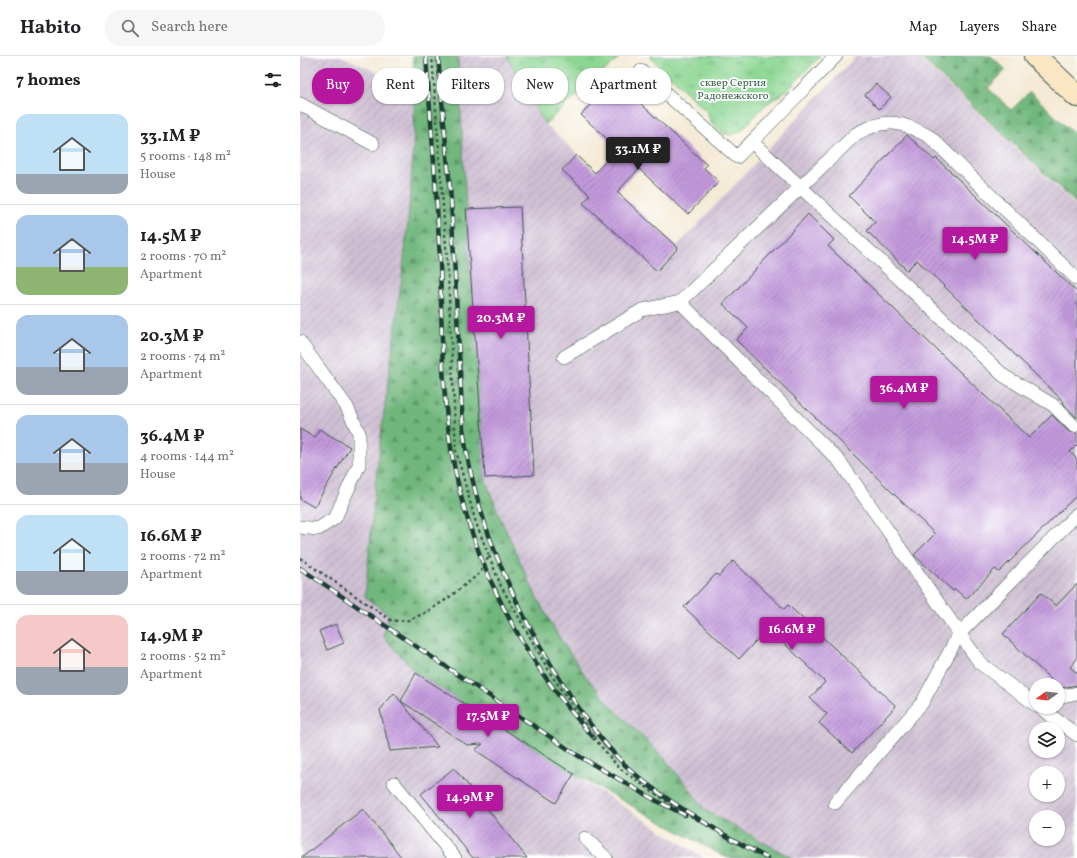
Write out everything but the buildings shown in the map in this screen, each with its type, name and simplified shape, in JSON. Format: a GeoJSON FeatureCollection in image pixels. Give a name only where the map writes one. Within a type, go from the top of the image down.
{"type":"FeatureCollection","features":[{"type":"Feature","properties":{"kind":"main road"},"geometry":{"type":"LineString","coordinates":[[1035,56],[1077,96]]}},
{"type":"Feature","properties":{"kind":"lane"},"geometry":{"type":"LineString","coordinates":[[671,98],[737,157],[836,56]]}},
{"type":"Feature","properties":{"kind":"lane"},"geometry":{"type":"LineString","coordinates":[[300,104],[373,144]]}},
{"type":"Feature","properties":{"kind":"lane"},"geometry":{"type":"LineString","coordinates":[[564,358],[642,310],[680,302],[856,134],[873,125],[893,123],[911,127],[930,138],[1077,279]]}},
{"type":"Feature","properties":{"kind":"lane"},"geometry":{"type":"LineString","coordinates":[[752,142],[1004,376],[1053,406],[1074,426]]}},
{"type":"Feature","properties":{"kind":"lane"},"geometry":{"type":"LineString","coordinates":[[680,302],[840,462],[980,663],[1029,697]]}},
{"type":"Feature","properties":{"kind":"lane"},"geometry":{"type":"LineString","coordinates":[[300,342],[347,407],[359,433],[359,465],[335,518],[318,529],[300,527]]}},
{"type":"Feature","properties":{"kind":"lane"},"geometry":{"type":"LineString","coordinates":[[835,803],[922,703],[959,634],[1077,514]]}},
{"type":"Feature","properties":{"kind":"lane"},"geometry":{"type":"LineString","coordinates":[[1065,696],[1077,693]]}},
{"type":"Feature","properties":{"kind":"lane"},"geometry":{"type":"LineString","coordinates":[[1048,714],[1077,735]]}},
{"type":"Feature","properties":{"kind":"lane"},"geometry":{"type":"LineString","coordinates":[[394,782],[455,858]]}},
{"type":"Feature","properties":{"kind":"lane"},"geometry":{"type":"LineString","coordinates":[[585,838],[606,858]]}},
{"type":"Feature","properties":{"kind":"path"},"geometry":{"type":"LineString","coordinates":[[432,56],[448,274],[456,451],[476,523],[502,586],[552,676],[596,739],[619,768],[673,806],[733,840]]}},
{"type":"Feature","properties":{"kind":"path"},"geometry":{"type":"LineString","coordinates":[[300,558],[392,621],[409,620],[425,613],[447,599],[480,573],[489,556]]}},
{"type":"Feature","properties":{"kind":"shaded area"},"geometry":{"type":"Polygon","coordinates":[[[300,56],[341,56],[372,70],[372,104],[415,104],[412,182],[385,405],[365,597],[389,615],[416,673],[704,858],[300,858],[300,56]]]}},
{"type":"Feature","properties":{"kind":"shaded area"},"geometry":{"type":"Polygon","coordinates":[[[458,56],[507,56],[514,68],[512,68],[512,104],[534,104],[545,124],[677,246],[856,56],[917,56],[1077,206],[1077,858],[792,858],[705,810],[664,758],[611,706],[585,675],[559,637],[537,598],[498,513],[485,478],[466,209],[461,104],[504,104],[504,68],[459,68],[458,56]]]}},
{"type":"Feature","properties":{"kind":"green space"},"geometry":{"type":"Polygon","coordinates":[[[413,56],[458,56],[459,68],[437,68],[437,104],[461,104],[466,209],[485,478],[498,513],[537,598],[559,637],[585,675],[611,706],[664,758],[705,810],[792,858],[729,858],[723,856],[574,774],[416,673],[383,636],[389,615],[365,597],[379,453],[407,231],[411,187],[414,104],[429,104],[429,68],[413,68],[413,56]]]}},
{"type":"Feature","properties":{"kind":"green space"},"geometry":{"type":"Polygon","coordinates":[[[507,56],[621,56],[608,68],[576,68],[576,96],[568,103],[568,68],[514,68],[507,56]]]}},
{"type":"Feature","properties":{"kind":"green space","name":"сквер Сергия Радонежского"},"geometry":{"type":"Polygon","coordinates":[[[649,56],[821,56],[786,91],[765,105],[741,131],[730,135],[724,134],[710,121],[708,113],[671,77],[671,68],[661,68],[649,56]]]}},
{"type":"Feature","properties":{"kind":"green space"},"geometry":{"type":"Polygon","coordinates":[[[919,56],[991,56],[1006,70],[988,88],[1011,110],[1030,92],[1077,137],[1077,204],[919,56]]]}},
{"type":"Feature","properties":{"kind":"green space"},"geometry":{"type":"Polygon","coordinates":[[[534,104],[567,104],[545,124],[534,104]]]}},
{"type":"Feature","properties":{"kind":"railway"},"geometry":{"type":"LineString","coordinates":[[426,56],[439,236],[444,382],[448,430],[460,493],[486,570],[522,641],[544,675],[594,738]]}},
{"type":"Feature","properties":{"kind":"railway"},"geometry":{"type":"LineString","coordinates":[[438,56],[451,200],[463,428],[477,499],[488,533],[501,567],[533,633],[570,695],[600,737],[617,756],[646,783],[683,809],[733,840]]}},
{"type":"Feature","properties":{"kind":"railway"},"geometry":{"type":"LineString","coordinates":[[300,568],[577,755],[655,800],[685,815]]}},
{"type":"Feature","properties":{"kind":"railway"},"geometry":{"type":"LineString","coordinates":[[730,838],[767,858]]}}]}
